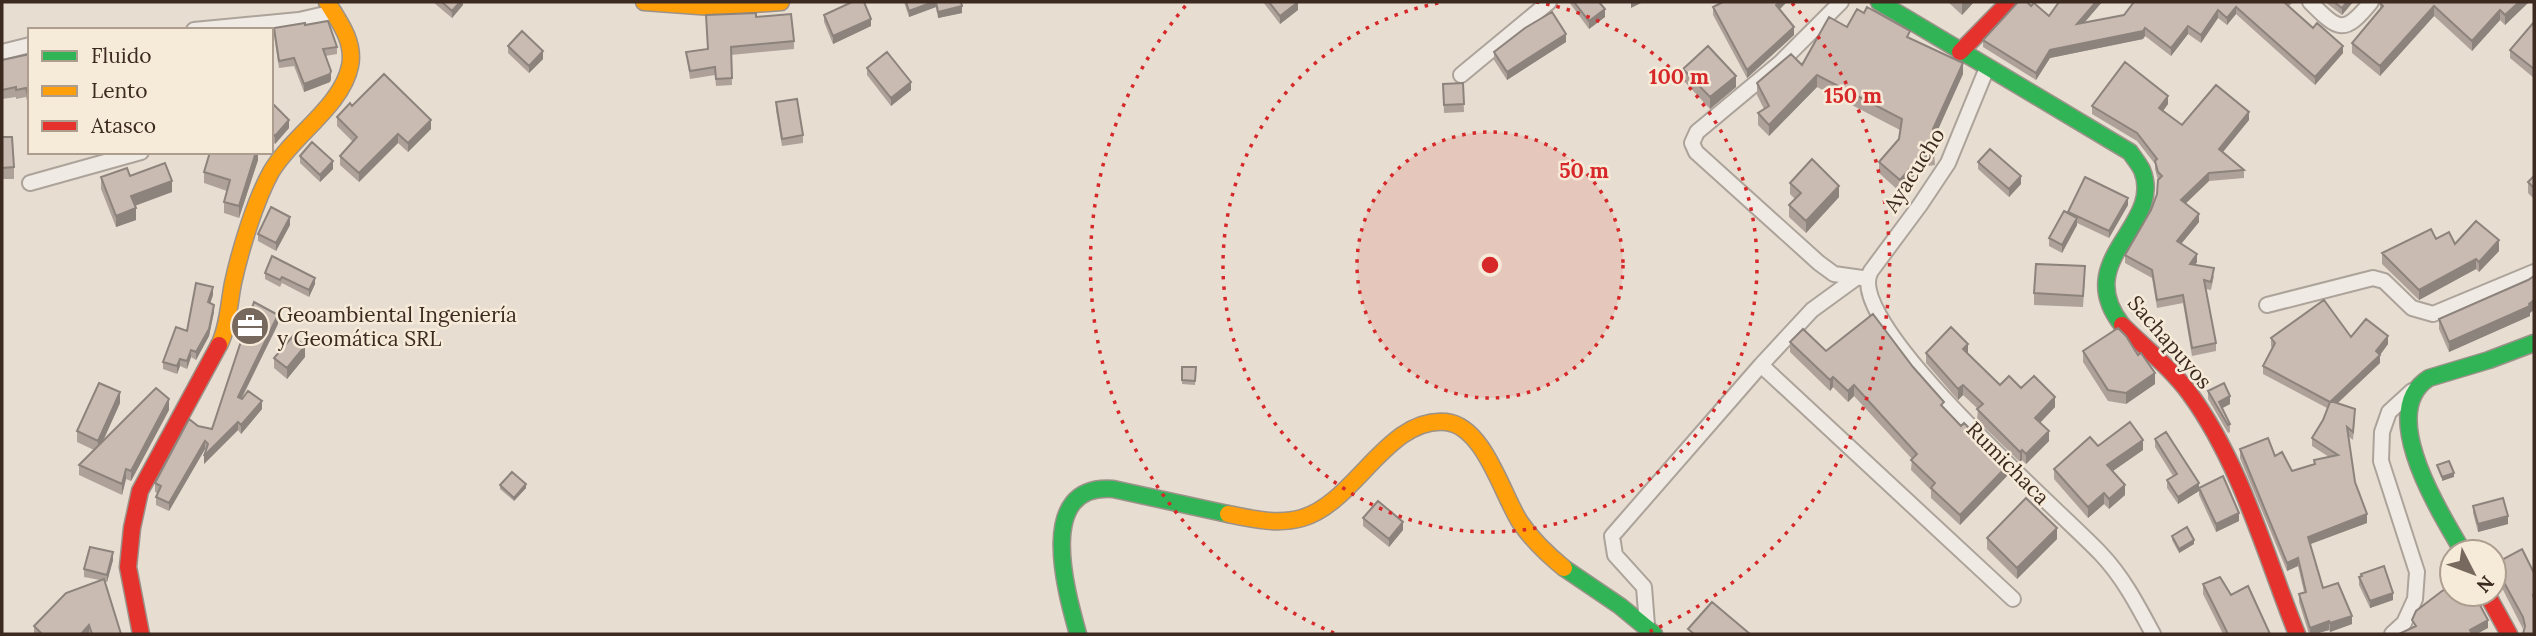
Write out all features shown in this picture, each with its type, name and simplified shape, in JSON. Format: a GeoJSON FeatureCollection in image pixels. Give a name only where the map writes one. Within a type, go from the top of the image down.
{"type":"FeatureCollection","features":[{"type":"Feature","properties":{"kind":"main road"},"geometry":{"type":"LineString","coordinates":[[644,2],[701,7],[781,2]]}},
{"type":"Feature","properties":{"kind":"main road","name":"Sachapuyos"},"geometry":{"type":"LineString","coordinates":[[1879,2],[2130,152],[2142,169],[2146,184],[2143,201],[2110,262],[2105,281],[2110,307],[2125,328],[2171,370],[2193,398],[2216,437],[2238,484],[2297,634]]}},
{"type":"Feature","properties":{"kind":"main road"},"geometry":{"type":"LineString","coordinates":[[1961,52],[2009,2]]}},
{"type":"Feature","properties":{"kind":"main road"},"geometry":{"type":"LineString","coordinates":[[141,634],[128,567],[132,528],[140,491],[221,341],[240,252],[270,174],[274,155],[334,98],[345,81],[351,63],[349,46],[344,30],[330,7]]}},
{"type":"Feature","properties":{"kind":"main road"},"geometry":{"type":"LineString","coordinates":[[2455,538],[2425,484],[2410,438],[2409,411],[2413,396],[2425,380],[2534,343]]}},
{"type":"Feature","properties":{"kind":"main road"},"geometry":{"type":"LineString","coordinates":[[1078,634],[1066,581],[1061,527],[1067,513],[1080,496],[1095,489],[1115,489],[1159,501],[1251,519],[1283,521],[1308,516],[1337,496],[1397,441],[1423,423],[1448,422],[1468,433],[1486,456],[1521,523],[1543,551],[1571,575],[1625,609],[1650,630]]}},
{"type":"Feature","properties":{"kind":"main road"},"geometry":{"type":"LineString","coordinates":[[2495,608],[2509,634]]}},
{"type":"Feature","properties":{"kind":"street"},"geometry":{"type":"LineString","coordinates":[[1461,75],[1549,2]]}},
{"type":"Feature","properties":{"kind":"street"},"geometry":{"type":"LineString","coordinates":[[1841,2],[1780,64],[1697,132],[1692,143],[1696,152],[1819,263],[1834,274],[1863,281]]}},
{"type":"Feature","properties":{"kind":"street"},"geometry":{"type":"LineString","coordinates":[[2310,2],[2327,19],[2346,25],[2354,23],[2371,2]]}},
{"type":"Feature","properties":{"kind":"street"},"geometry":{"type":"LineString","coordinates":[[215,28],[299,20],[330,7]]}},
{"type":"Feature","properties":{"kind":"street"},"geometry":{"type":"LineString","coordinates":[[2,52],[28,46]]}},
{"type":"Feature","properties":{"kind":"street","name":"Ayacucho"},"geometry":{"type":"LineString","coordinates":[[1650,630],[1644,587],[1615,555],[1612,536],[1812,310],[1863,281],[1948,163],[1987,68]]}},
{"type":"Feature","properties":{"kind":"street"},"geometry":{"type":"LineString","coordinates":[[30,183],[134,154]]}},
{"type":"Feature","properties":{"kind":"street"},"geometry":{"type":"LineString","coordinates":[[2267,305],[2373,278],[2384,281],[2412,308],[2433,314],[2534,272]]}},
{"type":"Feature","properties":{"kind":"street","name":"Rumichaca"},"geometry":{"type":"LineString","coordinates":[[1863,281],[1873,304],[1919,373],[2002,459],[2102,555],[2133,597],[2153,634]]}},
{"type":"Feature","properties":{"kind":"street"},"geometry":{"type":"LineString","coordinates":[[1761,365],[2013,599]]}},
{"type":"Feature","properties":{"kind":"street"},"geometry":{"type":"LineString","coordinates":[[2392,634],[2404,623],[2415,599],[2417,572],[2381,461],[2382,432],[2389,412],[2425,380]]}},
{"type":"Feature","properties":{"kind":"building"},"geometry":{"type":"Polygon","coordinates":[[[442,2],[460,2],[452,11],[442,2]]]}},
{"type":"Feature","properties":{"kind":"building"},"geometry":{"type":"Polygon","coordinates":[[[852,2],[864,2],[871,19],[833,36],[824,15],[852,2]]]}},
{"type":"Feature","properties":{"kind":"building"},"geometry":{"type":"Polygon","coordinates":[[[906,2],[933,2],[909,11],[906,2]]]}},
{"type":"Feature","properties":{"kind":"building"},"geometry":{"type":"Polygon","coordinates":[[[936,2],[961,2],[962,6],[938,12],[936,2]]]}},
{"type":"Feature","properties":{"kind":"building"},"geometry":{"type":"Polygon","coordinates":[[[1269,2],[1298,2],[1280,16],[1269,2]]]}},
{"type":"Feature","properties":{"kind":"building"},"geometry":{"type":"Polygon","coordinates":[[[1574,2],[1599,2],[1605,9],[1589,21],[1574,2]]]}},
{"type":"Feature","properties":{"kind":"building"},"geometry":{"type":"Polygon","coordinates":[[[1723,2],[1779,2],[1776,5],[1794,27],[1747,70],[1713,7],[1723,2]]]}},
{"type":"Feature","properties":{"kind":"building"},"geometry":{"type":"Polygon","coordinates":[[[2018,2],[2027,2],[2031,6],[2034,3],[2049,16],[2059,2],[2096,2],[2077,24],[2124,15],[2134,2],[2286,2],[2313,28],[2317,23],[2343,46],[2315,77],[2236,7],[2227,18],[2218,10],[2201,35],[2188,26],[2171,48],[2145,28],[2143,31],[2050,50],[2036,73],[1983,40],[2018,2]]]}},
{"type":"Feature","properties":{"kind":"building"},"geometry":{"type":"Polygon","coordinates":[[[2334,2],[2347,2],[2342,8],[2334,2]]]}},
{"type":"Feature","properties":{"kind":"building"},"geometry":{"type":"Polygon","coordinates":[[[2381,2],[2519,2],[2505,15],[2500,10],[2472,41],[2434,6],[2380,66],[2352,43],[2383,6],[2381,2]]]}},
{"type":"Feature","properties":{"kind":"building"},"geometry":{"type":"Polygon","coordinates":[[[1867,7],[1910,31],[1907,37],[1963,63],[1933,129],[1935,154],[1921,156],[1900,180],[1879,162],[1899,139],[1902,119],[1817,75],[1769,125],[1758,113],[1769,106],[1757,83],[1791,54],[1802,65],[1829,17],[1847,27],[1857,9],[1864,13],[1867,7]]]}},
{"type":"Feature","properties":{"kind":"building"},"geometry":{"type":"Polygon","coordinates":[[[1552,12],[1566,34],[1507,72],[1494,52],[1525,28],[1552,12]]]}},
{"type":"Feature","properties":{"kind":"building"},"geometry":{"type":"Polygon","coordinates":[[[756,13],[756,17],[791,14],[794,41],[731,47],[732,78],[716,79],[715,67],[690,71],[686,52],[708,49],[706,15],[756,13]]]}},
{"type":"Feature","properties":{"kind":"building"},"geometry":{"type":"Polygon","coordinates":[[[328,21],[337,47],[323,49],[330,74],[304,84],[294,58],[279,61],[274,28],[328,21]]]}},
{"type":"Feature","properties":{"kind":"building"},"geometry":{"type":"Polygon","coordinates":[[[2534,22],[2534,69],[2510,50],[2534,22]]]}},
{"type":"Feature","properties":{"kind":"building"},"geometry":{"type":"Polygon","coordinates":[[[522,31],[543,51],[529,66],[508,46],[522,31]]]}},
{"type":"Feature","properties":{"kind":"building"},"geometry":{"type":"Polygon","coordinates":[[[1708,46],[1736,76],[1710,97],[1683,69],[1708,46]]]}},
{"type":"Feature","properties":{"kind":"building"},"geometry":{"type":"Polygon","coordinates":[[[887,52],[911,82],[891,98],[867,68],[887,52]]]}},
{"type":"Feature","properties":{"kind":"building"},"geometry":{"type":"Polygon","coordinates":[[[28,54],[28,96],[26,88],[2,90],[2,60],[28,54]]]}},
{"type":"Feature","properties":{"kind":"building"},"geometry":{"type":"Polygon","coordinates":[[[2125,62],[2168,96],[2159,108],[2182,125],[2216,85],[2249,112],[2219,149],[2244,170],[2209,173],[2181,200],[2199,214],[2177,241],[2197,254],[2190,264],[2214,268],[2211,282],[2204,280],[2216,343],[2192,348],[2183,295],[2157,300],[2152,270],[2125,255],[2151,210],[2157,194],[2158,180],[2162,176],[2158,172],[2155,161],[2157,159],[2137,133],[2092,106],[2125,62]]]}},
{"type":"Feature","properties":{"kind":"building"},"geometry":{"type":"Polygon","coordinates":[[[384,74],[431,120],[408,143],[398,134],[359,173],[340,156],[357,137],[337,117],[384,74]]]}},
{"type":"Feature","properties":{"kind":"building"},"geometry":{"type":"Polygon","coordinates":[[[1463,83],[1464,104],[1444,105],[1443,84],[1463,83]]]}},
{"type":"Feature","properties":{"kind":"building"},"geometry":{"type":"Polygon","coordinates":[[[797,99],[803,135],[782,139],[776,102],[797,99]]]}},
{"type":"Feature","properties":{"kind":"building"},"geometry":{"type":"Polygon","coordinates":[[[273,104],[289,120],[275,136],[273,134],[273,104]]]}},
{"type":"Feature","properties":{"kind":"building"},"geometry":{"type":"Polygon","coordinates":[[[2,137],[12,137],[14,167],[2,168],[2,137]]]}},
{"type":"Feature","properties":{"kind":"building"},"geometry":{"type":"Polygon","coordinates":[[[312,142],[333,161],[320,175],[300,156],[312,142]]]}},
{"type":"Feature","properties":{"kind":"building"},"geometry":{"type":"Polygon","coordinates":[[[1990,149],[2021,176],[2009,189],[1978,162],[1990,149]]]}},
{"type":"Feature","properties":{"kind":"building"},"geometry":{"type":"Polygon","coordinates":[[[209,154],[255,154],[239,206],[224,202],[230,180],[204,172],[209,154]]]}},
{"type":"Feature","properties":{"kind":"building"},"geometry":{"type":"Polygon","coordinates":[[[1812,159],[1839,186],[1806,221],[1789,205],[1801,193],[1790,183],[1812,159]]]}},
{"type":"Feature","properties":{"kind":"building"},"geometry":{"type":"Polygon","coordinates":[[[165,163],[172,181],[131,196],[136,208],[116,216],[101,177],[127,168],[130,176],[165,163]]]}},
{"type":"Feature","properties":{"kind":"building"},"geometry":{"type":"Polygon","coordinates":[[[2534,176],[2534,188],[2528,182],[2534,176]]]}},
{"type":"Feature","properties":{"kind":"building"},"geometry":{"type":"Polygon","coordinates":[[[2085,177],[2128,198],[2109,231],[2068,212],[2085,177]]]}},
{"type":"Feature","properties":{"kind":"building"},"geometry":{"type":"Polygon","coordinates":[[[271,207],[290,217],[276,243],[258,234],[271,207]]]}},
{"type":"Feature","properties":{"kind":"building"},"geometry":{"type":"Polygon","coordinates":[[[2064,211],[2077,218],[2062,245],[2049,238],[2064,211]]]}},
{"type":"Feature","properties":{"kind":"building"},"geometry":{"type":"Polygon","coordinates":[[[2476,221],[2499,240],[2479,262],[2476,259],[2419,290],[2382,253],[2431,229],[2436,239],[2449,232],[2455,244],[2476,221]]]}},
{"type":"Feature","properties":{"kind":"building"},"geometry":{"type":"Polygon","coordinates":[[[272,256],[315,278],[309,290],[282,277],[280,280],[265,273],[272,256]]]}},
{"type":"Feature","properties":{"kind":"building"},"geometry":{"type":"Polygon","coordinates":[[[2036,264],[2085,266],[2083,296],[2034,293],[2036,264]]]}},
{"type":"Feature","properties":{"kind":"building"},"geometry":{"type":"Polygon","coordinates":[[[2534,276],[2534,300],[2530,306],[2449,342],[2439,319],[2534,276]]]}},
{"type":"Feature","properties":{"kind":"building"},"geometry":{"type":"Polygon","coordinates":[[[196,283],[213,287],[208,302],[214,305],[209,329],[196,352],[191,350],[187,361],[180,359],[177,366],[163,362],[176,327],[187,331],[196,283]]]}},
{"type":"Feature","properties":{"kind":"building"},"geometry":{"type":"Polygon","coordinates":[[[2324,300],[2351,337],[2366,319],[2388,336],[2376,351],[2380,355],[2331,401],[2355,409],[2353,432],[2347,427],[2355,482],[2367,514],[2308,537],[2323,588],[2338,583],[2352,616],[2310,628],[2299,594],[2306,592],[2298,558],[2287,563],[2240,449],[2268,438],[2275,456],[2282,452],[2292,471],[2315,464],[2314,460],[2338,455],[2312,438],[2330,402],[2263,366],[2275,343],[2271,338],[2324,300]]]}},
{"type":"Feature","properties":{"kind":"building"},"geometry":{"type":"Polygon","coordinates":[[[254,302],[278,315],[238,397],[242,399],[248,391],[262,401],[241,425],[238,422],[204,456],[208,444],[205,441],[169,503],[156,497],[161,486],[155,483],[189,419],[198,426],[212,429],[254,302]]]}},
{"type":"Feature","properties":{"kind":"building"},"geometry":{"type":"Polygon","coordinates":[[[1873,314],[1913,367],[1944,402],[1941,405],[1961,426],[1964,423],[2007,466],[1960,515],[1931,488],[1935,483],[1911,460],[1917,454],[1854,385],[1848,391],[1833,377],[1830,380],[1790,342],[1803,329],[1826,351],[1873,314]]]}},
{"type":"Feature","properties":{"kind":"building"},"geometry":{"type":"Polygon","coordinates":[[[1951,327],[1968,344],[1963,349],[2000,385],[2009,376],[2021,388],[2034,376],[2055,397],[2035,418],[2049,431],[2026,454],[2022,450],[2020,452],[1977,409],[1983,404],[1963,385],[1958,389],[1926,353],[1951,327]]]}},
{"type":"Feature","properties":{"kind":"building"},"geometry":{"type":"Polygon","coordinates":[[[2118,328],[2155,373],[2126,393],[2108,390],[2083,351],[2118,328]]]}},
{"type":"Feature","properties":{"kind":"building"},"geometry":{"type":"Polygon","coordinates":[[[293,336],[305,346],[287,368],[274,358],[293,336]]]}},
{"type":"Feature","properties":{"kind":"building"},"geometry":{"type":"Polygon","coordinates":[[[1182,367],[1196,367],[1195,381],[1182,380],[1182,367]]]}},
{"type":"Feature","properties":{"kind":"building"},"geometry":{"type":"Polygon","coordinates":[[[99,383],[120,392],[98,441],[77,431],[99,383]]]}},
{"type":"Feature","properties":{"kind":"building"},"geometry":{"type":"Polygon","coordinates":[[[2224,383],[2230,396],[2219,402],[2230,424],[2228,425],[2208,391],[2224,383]]]}},
{"type":"Feature","properties":{"kind":"building"},"geometry":{"type":"Polygon","coordinates":[[[156,388],[169,399],[131,471],[126,469],[122,484],[79,465],[156,388]]]}},
{"type":"Feature","properties":{"kind":"building"},"geometry":{"type":"Polygon","coordinates":[[[2130,422],[2143,440],[2107,465],[2125,485],[2109,499],[2104,493],[2088,507],[2054,469],[2090,437],[2098,446],[2130,422]]]}},
{"type":"Feature","properties":{"kind":"building"},"geometry":{"type":"Polygon","coordinates":[[[2166,432],[2199,483],[2178,497],[2167,480],[2177,474],[2155,439],[2166,432]]]}},
{"type":"Feature","properties":{"kind":"building"},"geometry":{"type":"Polygon","coordinates":[[[2449,461],[2454,473],[2442,477],[2437,465],[2449,461]]]}},
{"type":"Feature","properties":{"kind":"building"},"geometry":{"type":"Polygon","coordinates":[[[512,472],[526,484],[514,498],[500,485],[512,472]]]}},
{"type":"Feature","properties":{"kind":"building"},"geometry":{"type":"Polygon","coordinates":[[[2223,476],[2239,513],[2216,524],[2199,488],[2223,476]]]}},
{"type":"Feature","properties":{"kind":"building"},"geometry":{"type":"Polygon","coordinates":[[[2026,498],[2057,528],[2017,568],[1987,538],[2026,498]]]}},
{"type":"Feature","properties":{"kind":"building"},"geometry":{"type":"Polygon","coordinates":[[[2503,498],[2508,516],[2478,524],[2473,506],[2503,498]]]}},
{"type":"Feature","properties":{"kind":"building"},"geometry":{"type":"Polygon","coordinates":[[[1378,501],[1403,522],[1389,539],[1363,518],[1378,501]]]}},
{"type":"Feature","properties":{"kind":"building"},"geometry":{"type":"Polygon","coordinates":[[[2187,527],[2194,540],[2179,549],[2172,536],[2187,527]]]}},
{"type":"Feature","properties":{"kind":"building"},"geometry":{"type":"Polygon","coordinates":[[[90,547],[113,552],[107,575],[84,569],[90,547]]]}},
{"type":"Feature","properties":{"kind":"building"},"geometry":{"type":"Polygon","coordinates":[[[2522,549],[2534,573],[2534,634],[2523,634],[2523,617],[2508,590],[2508,556],[2522,549]]]}},
{"type":"Feature","properties":{"kind":"building"},"geometry":{"type":"Polygon","coordinates":[[[2384,566],[2393,593],[2370,601],[2359,577],[2384,566]]]}},
{"type":"Feature","properties":{"kind":"building"},"geometry":{"type":"Polygon","coordinates":[[[2220,577],[2231,595],[2248,586],[2270,634],[2228,634],[2203,584],[2220,577]]]}},
{"type":"Feature","properties":{"kind":"building"},"geometry":{"type":"Polygon","coordinates":[[[104,579],[121,634],[92,634],[89,625],[81,634],[42,634],[34,626],[66,593],[104,579]]]}},
{"type":"Feature","properties":{"kind":"building"},"geometry":{"type":"Polygon","coordinates":[[[2438,594],[2438,608],[2482,608],[2488,620],[2470,630],[2472,634],[2399,634],[2416,626],[2412,620],[2416,611],[2438,594]]]}},
{"type":"Feature","properties":{"kind":"building"},"geometry":{"type":"Polygon","coordinates":[[[1712,602],[1750,634],[1694,634],[1688,629],[1712,602]]]}},
{"type":"Feature","properties":{"kind":"traffic: fast"},"geometry":{"type":"LineString","coordinates":[[1879,2],[2130,152],[2142,170],[2146,190],[2141,209],[2112,262],[2106,281],[2109,302],[2122,325]]}},
{"type":"Feature","properties":{"kind":"traffic: fast"},"geometry":{"type":"LineString","coordinates":[[2455,538],[2429,490],[2410,438],[2409,414],[2414,394],[2429,378],[2534,343]]}},
{"type":"Feature","properties":{"kind":"traffic: fast"},"geometry":{"type":"LineString","coordinates":[[1078,634],[1067,592],[1062,543],[1064,521],[1073,503],[1089,492],[1113,489],[1228,514]]}},
{"type":"Feature","properties":{"kind":"traffic: fast"},"geometry":{"type":"LineString","coordinates":[[1564,568],[1620,606],[1654,634]]}},
{"type":"Feature","properties":{"kind":"traffic: slow"},"geometry":{"type":"LineString","coordinates":[[219,345],[240,256],[265,184],[280,159],[327,108],[345,81],[350,66],[348,40],[327,2]]}},
{"type":"Feature","properties":{"kind":"traffic: slow"},"geometry":{"type":"LineString","coordinates":[[644,2],[712,7],[781,2]]}},
{"type":"Feature","properties":{"kind":"traffic: slow"},"geometry":{"type":"LineString","coordinates":[[1228,514],[1274,521],[1302,518],[1339,496],[1406,432],[1425,424],[1446,422],[1459,426],[1471,435],[1490,463],[1520,522],[1540,547],[1564,568]]}},
{"type":"Feature","properties":{"kind":"traffic: jam"},"geometry":{"type":"LineString","coordinates":[[1960,52],[2009,2]]}},
{"type":"Feature","properties":{"kind":"traffic: jam"},"geometry":{"type":"LineString","coordinates":[[2122,325],[2174,375],[2208,421],[2251,510],[2297,634]]}},
{"type":"Feature","properties":{"kind":"traffic: jam"},"geometry":{"type":"LineString","coordinates":[[141,634],[128,567],[132,528],[140,491],[219,345]]}},
{"type":"Feature","properties":{"kind":"traffic: jam"},"geometry":{"type":"LineString","coordinates":[[2495,608],[2509,634]]}},
{"type":"Feature","properties":{"kind":"place","name":"Geoambiental Ingeniería y Geomática SRL"},"geometry":{"type":"Point","coordinates":[250,326]}}]}
